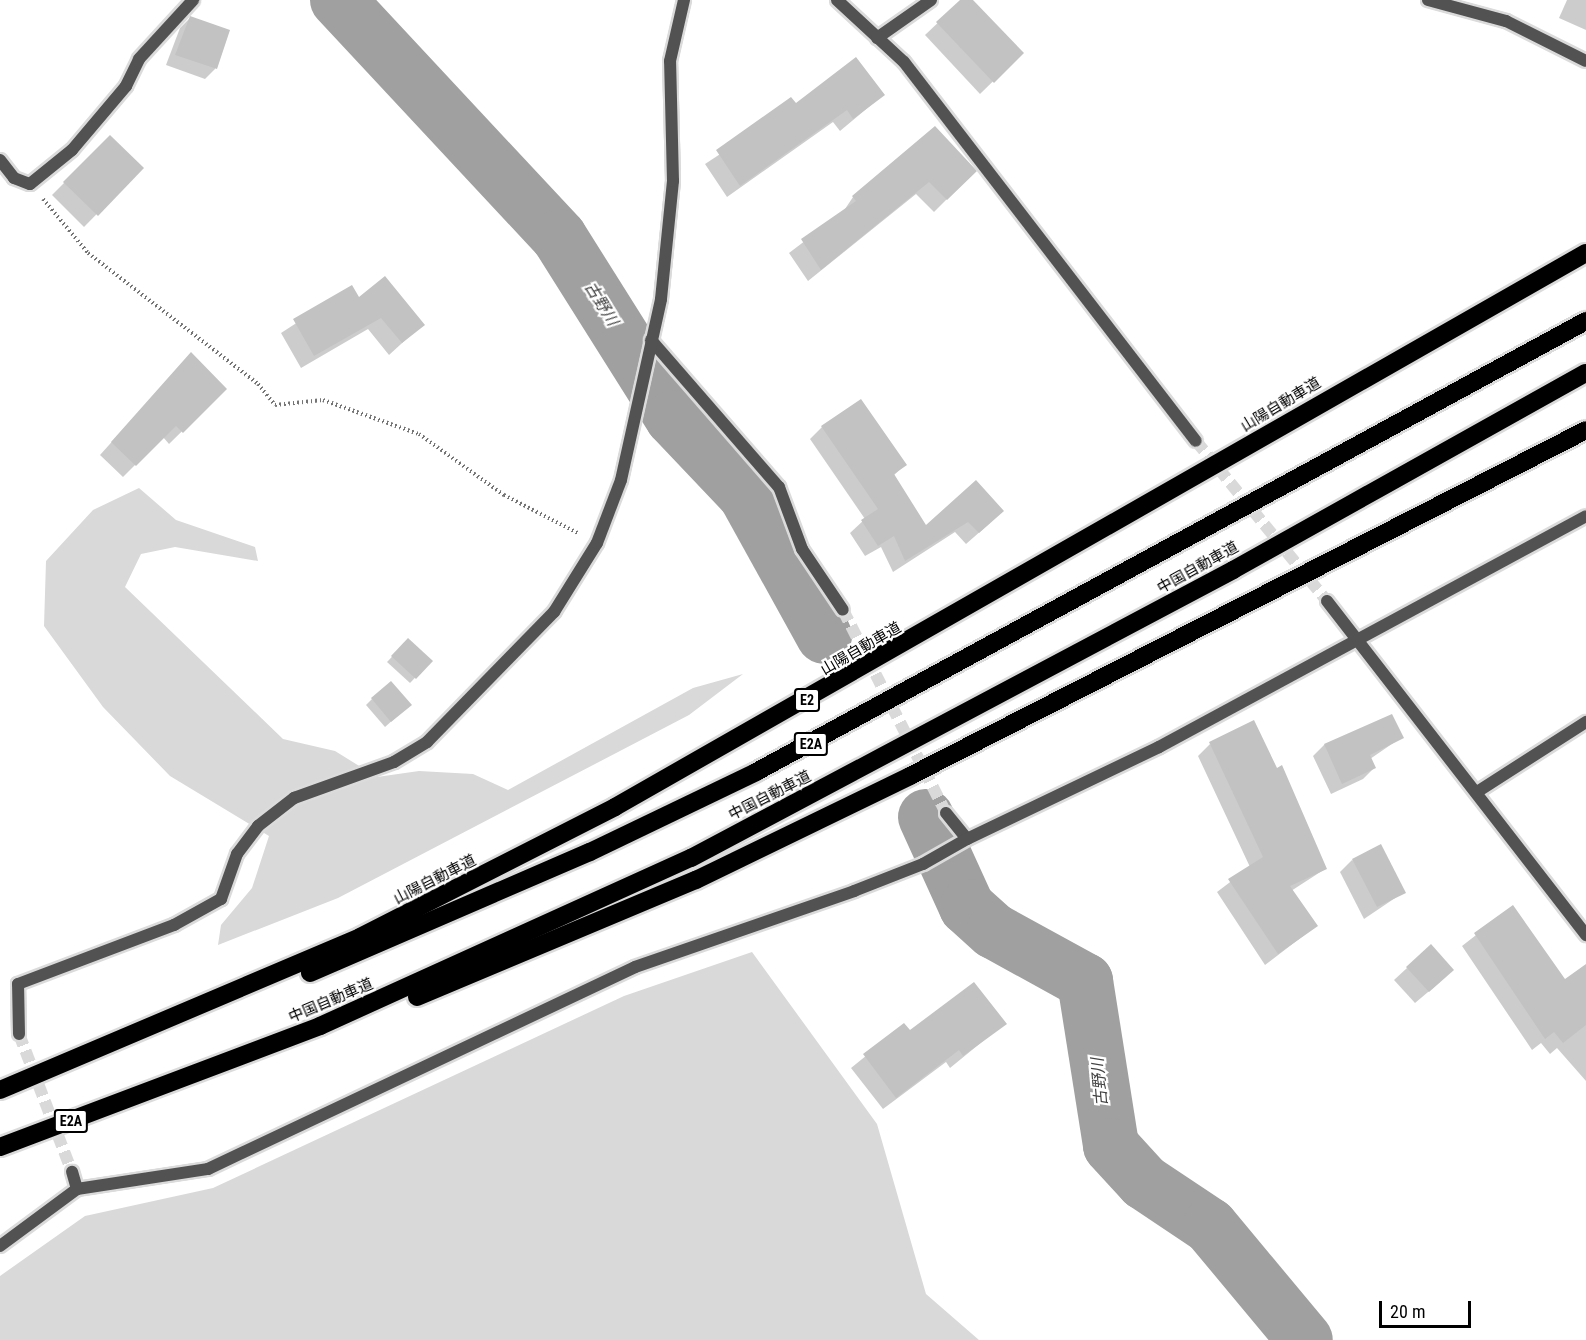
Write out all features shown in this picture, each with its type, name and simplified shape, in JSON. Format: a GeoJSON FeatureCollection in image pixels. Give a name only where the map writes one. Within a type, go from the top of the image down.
{"type":"FeatureCollection","features":[{"type":"Feature","properties":{"kind":"highway","name":"山陽自動車道"},"geometry":{"type":"LineString","coordinates":[[0,1091],[360,937],[605,813],[1586,254]]}},
{"type":"Feature","properties":{"kind":"highway","name":"中国自動車道"},"geometry":{"type":"LineString","coordinates":[[0,1091],[421,927],[746,777],[920,688],[1586,321]]}},
{"type":"Feature","properties":{"kind":"highway","name":"中国自動車道"},"geometry":{"type":"LineString","coordinates":[[0,1146],[142,1096],[492,952],[691,858],[1098,643],[1586,373]]}},
{"type":"Feature","properties":{"kind":"highway"},"geometry":{"type":"LineString","coordinates":[[142,1096],[324,1033],[696,880],[910,777],[1586,430]]}},
{"type":"Feature","properties":{"kind":"street"},"geometry":{"type":"LineString","coordinates":[[0,160],[14,178],[30,184],[72,150],[126,86],[139,59],[193,0]]}},
{"type":"Feature","properties":{"kind":"street"},"geometry":{"type":"LineString","coordinates":[[19,1034],[18,984],[174,925],[221,899],[237,854],[258,826],[294,798],[394,762],[427,742],[554,612],[597,543],[621,480],[651,340],[673,181],[670,61],[684,0]]}},
{"type":"Feature","properties":{"kind":"street"},"geometry":{"type":"LineString","coordinates":[[837,0],[904,62],[1196,441]]}},
{"type":"Feature","properties":{"kind":"street"},"geometry":{"type":"LineString","coordinates":[[877,38],[931,0]]}},
{"type":"Feature","properties":{"kind":"street"},"geometry":{"type":"LineString","coordinates":[[1428,0],[1506,21],[1586,61]]}},
{"type":"Feature","properties":{"kind":"street"},"geometry":{"type":"LineString","coordinates":[[651,340],[779,487],[802,549],[843,610]]}},
{"type":"Feature","properties":{"kind":"street"},"geometry":{"type":"LineString","coordinates":[[0,1246],[77,1189],[208,1169],[636,967],[923,864],[967,839],[1159,747],[1586,516]]}},
{"type":"Feature","properties":{"kind":"street"},"geometry":{"type":"LineString","coordinates":[[1327,601],[1584,929]]}},
{"type":"Feature","properties":{"kind":"street"},"geometry":{"type":"LineString","coordinates":[[1477,792],[1586,722]]}},
{"type":"Feature","properties":{"kind":"street"},"geometry":{"type":"LineString","coordinates":[[946,813],[967,839]]}},
{"type":"Feature","properties":{"kind":"street"},"geometry":{"type":"LineString","coordinates":[[72,1172],[77,1189]]}},
{"type":"Feature","properties":{"kind":"path"},"geometry":{"type":"LineString","coordinates":[[30,184],[88,253],[258,384],[275,405],[323,400],[419,434],[504,495],[597,543]]}},
{"type":"Feature","properties":{"kind":"shaded area"},"geometry":{"type":"Polygon","coordinates":[[[139,488],[176,520],[255,547],[258,561],[175,547],[141,554],[125,587],[283,739],[335,751],[377,777],[419,771],[473,774],[508,790],[693,688],[743,674],[689,715],[338,898],[218,945],[221,925],[252,888],[269,836],[170,776],[103,707],[44,626],[46,561],[93,510],[139,488]]]}},
{"type":"Feature","properties":{"kind":"shaded area"},"geometry":{"type":"Polygon","coordinates":[[[752,952],[877,1124],[926,1294],[979,1340],[0,1340],[0,1276],[85,1216],[213,1188],[624,996],[752,952]]]}},
{"type":"Feature","properties":{"kind":"building"},"geometry":{"type":"Polygon","coordinates":[[[960,0],[973,0],[1024,53],[994,83],[936,22],[960,0]]]}},
{"type":"Feature","properties":{"kind":"building"},"geometry":{"type":"Polygon","coordinates":[[[190,16],[230,30],[217,69],[175,55],[190,16]]]}},
{"type":"Feature","properties":{"kind":"building"},"geometry":{"type":"Polygon","coordinates":[[[856,57],[885,95],[853,119],[847,110],[740,186],[716,150],[791,97],[796,103],[856,57]]]}},
{"type":"Feature","properties":{"kind":"building"},"geometry":{"type":"Polygon","coordinates":[[[935,126],[977,171],[947,200],[929,182],[821,270],[801,239],[856,201],[852,196],[935,126]]]}},
{"type":"Feature","properties":{"kind":"building"},"geometry":{"type":"Polygon","coordinates":[[[110,135],[144,168],[98,216],[63,182],[110,135]]]}},
{"type":"Feature","properties":{"kind":"building"},"geometry":{"type":"Polygon","coordinates":[[[385,276],[425,325],[402,343],[381,318],[314,356],[293,319],[352,285],[359,297],[385,276]]]}},
{"type":"Feature","properties":{"kind":"building"},"geometry":{"type":"Polygon","coordinates":[[[191,352],[227,389],[183,433],[176,426],[136,466],[111,442],[191,352]]]}},
{"type":"Feature","properties":{"kind":"building"},"geometry":{"type":"Polygon","coordinates":[[[861,399],[907,465],[894,474],[926,525],[976,480],[1004,511],[979,533],[968,522],[905,561],[894,536],[878,546],[861,520],[878,509],[821,426],[861,399]]]}},
{"type":"Feature","properties":{"kind":"building"},"geometry":{"type":"Polygon","coordinates":[[[408,638],[433,661],[416,679],[391,656],[408,638]]]}},
{"type":"Feature","properties":{"kind":"building"},"geometry":{"type":"Polygon","coordinates":[[[391,681],[412,705],[391,722],[371,698],[391,681]]]}},
{"type":"Feature","properties":{"kind":"building"},"geometry":{"type":"Polygon","coordinates":[[[1392,714],[1404,738],[1370,755],[1376,768],[1342,784],[1324,744],[1392,714]]]}},
{"type":"Feature","properties":{"kind":"building"},"geometry":{"type":"Polygon","coordinates":[[[1254,720],[1277,768],[1282,765],[1327,869],[1290,886],[1318,926],[1278,954],[1228,879],[1263,857],[1209,742],[1254,720]]]}},
{"type":"Feature","properties":{"kind":"building"},"geometry":{"type":"Polygon","coordinates":[[[1381,844],[1406,893],[1377,907],[1352,859],[1381,844]]]}},
{"type":"Feature","properties":{"kind":"building"},"geometry":{"type":"Polygon","coordinates":[[[1513,905],[1565,979],[1586,964],[1586,1025],[1563,1043],[1554,1032],[1545,1039],[1474,933],[1513,905]]]}},
{"type":"Feature","properties":{"kind":"building"},"geometry":{"type":"Polygon","coordinates":[[[1431,944],[1454,970],[1429,992],[1406,967],[1431,944]]]}},
{"type":"Feature","properties":{"kind":"building"},"geometry":{"type":"Polygon","coordinates":[[[974,982],[1007,1024],[963,1056],[959,1050],[896,1098],[863,1054],[904,1023],[910,1030],[974,982]]]}},
{"type":"Feature","properties":{"kind":"waterway","name":"古野川"},"geometry":{"type":"LineString","coordinates":[[338,0],[559,237],[673,418],[746,495],[824,636]]}},
{"type":"Feature","properties":{"kind":"waterway","name":"古野川"},"geometry":{"type":"LineString","coordinates":[[926,817],[967,907],[994,931],[1085,981],[1111,1146],[1144,1182],[1210,1226],[1305,1340]]}},
{"type":"Feature","properties":{"kind":"tunnel"},"geometry":{"type":"LineString","coordinates":[[1196,441],[1327,601]]}},
{"type":"Feature","properties":{"kind":"tunnel"},"geometry":{"type":"LineString","coordinates":[[843,610],[946,813]]}},
{"type":"Feature","properties":{"kind":"tunnel"},"geometry":{"type":"LineString","coordinates":[[19,1034],[72,1172]]}}]}
